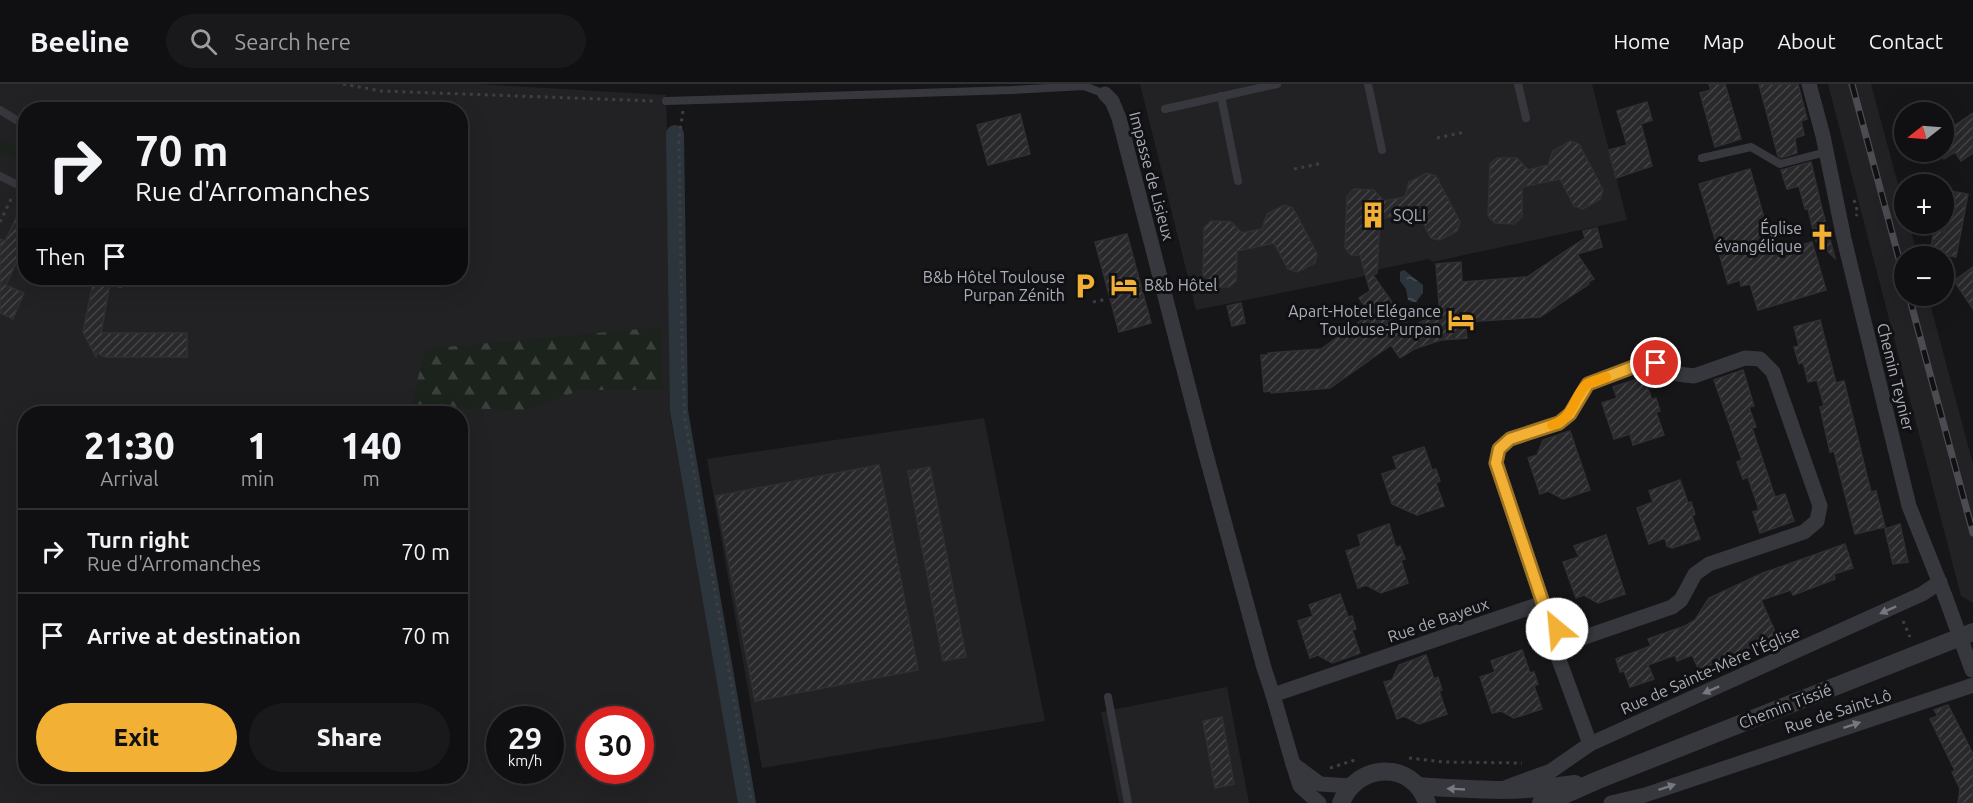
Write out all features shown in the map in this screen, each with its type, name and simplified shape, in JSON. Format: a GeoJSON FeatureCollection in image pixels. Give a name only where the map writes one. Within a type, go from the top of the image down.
{"type":"FeatureCollection","features":[{"type":"Feature","properties":{"kind":"street","name":"Chemin Teynier"},"geometry":{"type":"LineString","coordinates":[[1809,84],[1909,506],[1973,671]]}},
{"type":"Feature","properties":{"kind":"street","name":"Impasse de Lisieux"},"geometry":{"type":"LineString","coordinates":[[1105,94],[1112,101],[1119,118],[1208,462],[1273,695]]}},
{"type":"Feature","properties":{"kind":"street"},"geometry":{"type":"LineString","coordinates":[[1745,358],[1761,359],[1773,372],[1820,506],[1817,521],[1804,532],[1709,564],[1695,573],[1681,600],[1672,607],[1582,638],[1566,638],[1557,629],[1543,603],[1496,463],[1499,449],[1510,439],[1559,423],[1570,414],[1588,384],[1641,364],[1656,363],[1678,374],[1694,376],[1745,358]]}},
{"type":"Feature","properties":{"kind":"street","name":"Rue de Sainte-Mère l'Église"},"geometry":{"type":"LineString","coordinates":[[1495,791],[1551,771],[1590,744],[1922,594],[1942,589]]}},
{"type":"Feature","properties":{"kind":"street","name":"Rue de Bayeux"},"geometry":{"type":"LineString","coordinates":[[1273,695],[1543,603]]}},
{"type":"Feature","properties":{"kind":"street","name":"Chemin Tissié"},"geometry":{"type":"LineString","coordinates":[[1555,802],[1598,780],[1973,632]]}},
{"type":"Feature","properties":{"kind":"street"},"geometry":{"type":"LineString","coordinates":[[1566,638],[1558,657],[1590,744]]}},
{"type":"Feature","properties":{"kind":"street","name":"Rue de Saint-Lô"},"geometry":{"type":"LineString","coordinates":[[1611,803],[1646,799],[1973,685]]}},
{"type":"Feature","properties":{"kind":"street"},"geometry":{"type":"LineString","coordinates":[[1273,695],[1300,786],[1319,803]]}},
{"type":"Feature","properties":{"kind":"street"},"geometry":{"type":"LineString","coordinates":[[1293,764],[1320,784],[1351,786]]}},
{"type":"Feature","properties":{"kind":"street"},"geometry":{"type":"LineString","coordinates":[[1341,803],[1351,786],[1367,775],[1383,771],[1403,775],[1418,786],[1427,803]]}},
{"type":"Feature","properties":{"kind":"street","name":"Chemin Tissié"},"geometry":{"type":"LineString","coordinates":[[1418,786],[1495,791],[1531,790],[1598,780]]}},
{"type":"Feature","properties":{"kind":"lane"},"geometry":{"type":"LineString","coordinates":[[1165,109],[1277,84]]}},
{"type":"Feature","properties":{"kind":"lane"},"geometry":{"type":"LineString","coordinates":[[1368,84],[1382,150]]}},
{"type":"Feature","properties":{"kind":"lane"},"geometry":{"type":"LineString","coordinates":[[1518,84],[1526,118]]}},
{"type":"Feature","properties":{"kind":"lane","name":"Impasse de Lisieux"},"geometry":{"type":"LineString","coordinates":[[666,101],[1084,86],[1105,94]]}},
{"type":"Feature","properties":{"kind":"lane"},"geometry":{"type":"LineString","coordinates":[[1221,96],[1238,181]]}},
{"type":"Feature","properties":{"kind":"lane"},"geometry":{"type":"LineString","coordinates":[[0,110],[18,121]]}},
{"type":"Feature","properties":{"kind":"lane"},"geometry":{"type":"LineString","coordinates":[[1702,158],[1751,147],[1780,164],[1826,152]]}},
{"type":"Feature","properties":{"kind":"lane"},"geometry":{"type":"LineString","coordinates":[[0,176],[18,185]]}},
{"type":"Feature","properties":{"kind":"lane"},"geometry":{"type":"LineString","coordinates":[[1108,697],[1128,803]]}},
{"type":"Feature","properties":{"kind":"path"},"geometry":{"type":"LineString","coordinates":[[343,84],[381,91],[666,101]]}},
{"type":"Feature","properties":{"kind":"path"},"geometry":{"type":"LineString","coordinates":[[685,101],[679,138],[681,345],[685,420],[752,803]]}},
{"type":"Feature","properties":{"kind":"path"},"geometry":{"type":"LineString","coordinates":[[1437,138],[1465,132]]}},
{"type":"Feature","properties":{"kind":"path"},"geometry":{"type":"LineString","coordinates":[[1294,169],[1323,164]]}},
{"type":"Feature","properties":{"kind":"path"},"geometry":{"type":"LineString","coordinates":[[1093,302],[1107,299]]}},
{"type":"Feature","properties":{"kind":"path"},"geometry":{"type":"LineString","coordinates":[[1896,606],[1910,639]]}},
{"type":"Feature","properties":{"kind":"shaded area"},"geometry":{"type":"Polygon","coordinates":[[[0,84],[476,84],[666,95],[673,338],[670,414],[739,803],[0,803],[0,84]]]}},
{"type":"Feature","properties":{"kind":"shaded area"},"geometry":{"type":"Polygon","coordinates":[[[1140,84],[1592,84],[1627,220],[1432,262],[1429,259],[1385,268],[1365,273],[1365,276],[1196,310],[1140,84]]]}},
{"type":"Feature","properties":{"kind":"shaded area"},"geometry":{"type":"Polygon","coordinates":[[[1828,84],[1871,84],[1895,174],[1894,234],[1912,234],[1915,246],[1894,246],[1894,306],[1931,306],[1973,464],[1973,603],[1961,596],[1828,84]]]}},
{"type":"Feature","properties":{"kind":"shaded area"},"geometry":{"type":"Polygon","coordinates":[[[984,418],[1045,721],[762,768],[707,459],[984,418]]]}},
{"type":"Feature","properties":{"kind":"shaded area"},"geometry":{"type":"Polygon","coordinates":[[[1227,687],[1249,803],[1119,803],[1101,712],[1227,687]]]}},
{"type":"Feature","properties":{"kind":"green space"},"geometry":{"type":"Polygon","coordinates":[[[0,138],[18,148],[18,158],[17,160],[0,152],[0,138]]]}},
{"type":"Feature","properties":{"kind":"green space"},"geometry":{"type":"Polygon","coordinates":[[[662,327],[663,390],[581,390],[527,410],[468,408],[468,406],[411,406],[425,349],[662,327]]]}},
{"type":"Feature","properties":{"kind":"water"},"geometry":{"type":"Polygon","coordinates":[[[1404,270],[1423,285],[1423,293],[1416,302],[1408,300],[1406,289],[1400,281],[1400,272],[1404,270]]]}},
{"type":"Feature","properties":{"kind":"building"},"geometry":{"type":"Polygon","coordinates":[[[1709,84],[1725,84],[1741,139],[1715,147],[1700,93],[1711,90],[1709,84]]]}},
{"type":"Feature","properties":{"kind":"building"},"geometry":{"type":"Polygon","coordinates":[[[1759,84],[1798,84],[1807,119],[1801,121],[1804,135],[1795,138],[1797,153],[1781,158],[1778,156],[1759,84]]]}},
{"type":"Feature","properties":{"kind":"building"},"geometry":{"type":"Polygon","coordinates":[[[1647,102],[1652,120],[1641,124],[1652,166],[1616,178],[1609,150],[1627,145],[1617,111],[1647,102]]]}},
{"type":"Feature","properties":{"kind":"building"},"geometry":{"type":"Polygon","coordinates":[[[1973,113],[1973,153],[1961,161],[1954,153],[1954,126],[1973,113]]]}},
{"type":"Feature","properties":{"kind":"building"},"geometry":{"type":"Polygon","coordinates":[[[1020,114],[1030,154],[988,165],[977,125],[1020,114]]]}},
{"type":"Feature","properties":{"kind":"building"},"geometry":{"type":"Polygon","coordinates":[[[1570,141],[1579,144],[1603,190],[1600,199],[1583,209],[1574,206],[1560,179],[1522,187],[1522,217],[1514,224],[1495,223],[1488,216],[1490,164],[1497,158],[1517,158],[1528,170],[1548,165],[1553,151],[1570,141]]]}},
{"type":"Feature","properties":{"kind":"building"},"geometry":{"type":"Polygon","coordinates":[[[1811,162],[1835,258],[1816,241],[1808,209],[1805,209],[1799,186],[1787,189],[1781,170],[1811,162]]]}},
{"type":"Feature","properties":{"kind":"building"},"geometry":{"type":"Polygon","coordinates":[[[1750,169],[1774,253],[1812,242],[1826,290],[1758,310],[1750,284],[1741,286],[1740,280],[1728,284],[1699,184],[1750,169]]]}},
{"type":"Feature","properties":{"kind":"building","name":"Apart-Hotel Elégance Toulouse-Purpan"},"geometry":{"type":"Polygon","coordinates":[[[1427,173],[1436,176],[1460,222],[1457,231],[1440,240],[1431,238],[1417,211],[1380,219],[1377,273],[1373,275],[1410,328],[1428,318],[1440,318],[1436,264],[1461,262],[1462,282],[1527,277],[1585,238],[1583,231],[1597,228],[1602,247],[1577,254],[1594,279],[1540,317],[1465,322],[1467,338],[1441,340],[1414,349],[1400,358],[1391,345],[1330,388],[1264,392],[1261,355],[1321,349],[1370,314],[1359,298],[1370,291],[1360,255],[1351,255],[1345,248],[1347,196],[1354,189],[1374,190],[1384,201],[1405,197],[1409,182],[1427,173]]]}},
{"type":"Feature","properties":{"kind":"building"},"geometry":{"type":"Polygon","coordinates":[[[1954,192],[1968,194],[1956,257],[1954,257],[1954,246],[1931,246],[1933,234],[1954,234],[1954,192]]]}},
{"type":"Feature","properties":{"kind":"building"},"geometry":{"type":"Polygon","coordinates":[[[1284,205],[1293,208],[1317,254],[1315,263],[1297,272],[1288,269],[1274,243],[1237,251],[1236,281],[1229,287],[1209,287],[1203,280],[1204,228],[1211,221],[1231,222],[1242,233],[1262,229],[1267,214],[1284,205]]]}},
{"type":"Feature","properties":{"kind":"building"},"geometry":{"type":"Polygon","coordinates":[[[18,214],[18,259],[6,285],[24,293],[13,319],[0,313],[0,239],[5,241],[18,214]]]}},
{"type":"Feature","properties":{"kind":"building","name":"B&b Hôtel"},"geometry":{"type":"Polygon","coordinates":[[[1127,234],[1151,323],[1119,332],[1095,242],[1127,234]]]}},
{"type":"Feature","properties":{"kind":"building"},"geometry":{"type":"Polygon","coordinates":[[[1973,267],[1973,309],[1954,281],[1973,267]]]}},
{"type":"Feature","properties":{"kind":"building"},"geometry":{"type":"Polygon","coordinates":[[[93,285],[110,285],[101,333],[187,333],[187,357],[105,357],[97,353],[96,357],[83,332],[93,285]]]}},
{"type":"Feature","properties":{"kind":"building"},"geometry":{"type":"Polygon","coordinates":[[[1241,303],[1245,323],[1232,326],[1227,306],[1241,303]]]}},
{"type":"Feature","properties":{"kind":"building"},"geometry":{"type":"Polygon","coordinates":[[[1820,320],[1836,383],[1844,381],[1871,492],[1876,491],[1885,527],[1855,534],[1834,451],[1830,452],[1820,407],[1824,406],[1817,380],[1808,382],[1803,362],[1799,364],[1794,347],[1799,346],[1794,327],[1820,320]]]}},
{"type":"Feature","properties":{"kind":"building"},"geometry":{"type":"Polygon","coordinates":[[[1743,370],[1754,406],[1749,407],[1756,427],[1752,428],[1775,497],[1785,494],[1794,521],[1760,533],[1753,512],[1759,510],[1748,477],[1743,479],[1737,462],[1742,460],[1714,380],[1743,370]]]}},
{"type":"Feature","properties":{"kind":"building"},"geometry":{"type":"Polygon","coordinates":[[[1644,377],[1652,400],[1656,398],[1660,411],[1656,412],[1664,435],[1633,445],[1630,434],[1614,439],[1602,403],[1617,398],[1613,387],[1644,377]]]}},
{"type":"Feature","properties":{"kind":"building"},"geometry":{"type":"Polygon","coordinates":[[[1570,431],[1590,490],[1563,499],[1548,491],[1540,494],[1528,458],[1537,455],[1543,440],[1570,431]]]}},
{"type":"Feature","properties":{"kind":"building"},"geometry":{"type":"Polygon","coordinates":[[[1424,447],[1432,470],[1436,469],[1440,481],[1436,483],[1444,506],[1417,515],[1392,504],[1382,474],[1397,469],[1393,457],[1424,447]]]}},
{"type":"Feature","properties":{"kind":"building"},"geometry":{"type":"Polygon","coordinates":[[[879,465],[918,670],[755,701],[716,496],[879,465]]]}},
{"type":"Feature","properties":{"kind":"building"},"geometry":{"type":"Polygon","coordinates":[[[930,467],[966,657],[943,661],[908,471],[930,467]]]}},
{"type":"Feature","properties":{"kind":"building"},"geometry":{"type":"Polygon","coordinates":[[[1680,480],[1688,503],[1691,502],[1695,514],[1692,516],[1700,539],[1672,548],[1667,546],[1665,538],[1649,544],[1637,508],[1653,502],[1649,491],[1680,480]]]}},
{"type":"Feature","properties":{"kind":"building"},"geometry":{"type":"Polygon","coordinates":[[[1389,524],[1396,548],[1400,546],[1405,559],[1401,560],[1408,583],[1381,593],[1366,585],[1358,588],[1346,551],[1361,546],[1358,535],[1389,524]]]}},
{"type":"Feature","properties":{"kind":"building"},"geometry":{"type":"Polygon","coordinates":[[[1900,524],[1908,562],[1893,564],[1885,529],[1900,524]]]}},
{"type":"Feature","properties":{"kind":"building"},"geometry":{"type":"Polygon","coordinates":[[[1606,535],[1625,594],[1598,603],[1584,595],[1576,598],[1563,562],[1579,557],[1574,546],[1606,535]]]}},
{"type":"Feature","properties":{"kind":"building"},"geometry":{"type":"Polygon","coordinates":[[[1845,544],[1853,568],[1834,574],[1835,579],[1793,595],[1791,590],[1761,600],[1777,636],[1699,670],[1692,655],[1677,661],[1675,655],[1648,665],[1654,679],[1630,687],[1624,671],[1620,672],[1616,659],[1651,646],[1648,639],[1685,626],[1695,620],[1709,598],[1763,573],[1845,544]]]}},
{"type":"Feature","properties":{"kind":"building"},"geometry":{"type":"Polygon","coordinates":[[[1340,594],[1348,617],[1352,616],[1356,629],[1352,630],[1360,653],[1332,663],[1318,655],[1310,658],[1298,621],[1313,616],[1309,605],[1340,594]]]}},
{"type":"Feature","properties":{"kind":"building"},"geometry":{"type":"Polygon","coordinates":[[[1522,650],[1530,673],[1534,672],[1538,684],[1534,686],[1542,709],[1514,718],[1501,711],[1492,713],[1480,677],[1495,672],[1491,661],[1522,650]]]}},
{"type":"Feature","properties":{"kind":"building"},"geometry":{"type":"Polygon","coordinates":[[[1426,655],[1434,679],[1438,677],[1442,690],[1439,691],[1447,714],[1419,724],[1404,716],[1397,719],[1384,682],[1392,680],[1399,665],[1426,655]]]}},
{"type":"Feature","properties":{"kind":"building"},"geometry":{"type":"Polygon","coordinates":[[[1948,705],[1973,754],[1973,803],[1958,803],[1960,789],[1952,772],[1955,771],[1930,719],[1938,716],[1934,710],[1948,705]]]}},
{"type":"Feature","properties":{"kind":"building"},"geometry":{"type":"Polygon","coordinates":[[[1222,717],[1234,784],[1215,788],[1203,721],[1222,717]]]}},
{"type":"Feature","properties":{"kind":"waterway"},"geometry":{"type":"LineString","coordinates":[[675,134],[679,411],[747,803]]}},
{"type":"Feature","properties":{"kind":"railway"},"geometry":{"type":"LineString","coordinates":[[1852,84],[1896,246]]}},
{"type":"Feature","properties":{"kind":"railway"},"geometry":{"type":"LineString","coordinates":[[1912,306],[1973,533]]}},
{"type":"Feature","properties":{"kind":"slow traffic"},"geometry":{"type":"LineString","coordinates":[[1552,425],[1559,423],[1570,414],[1588,384],[1606,377]]}},
{"type":"Feature","properties":{"kind":"place","name":"SQLI"},"geometry":{"type":"Point","coordinates":[1373,215]}},
{"type":"Feature","properties":{"kind":"place","name":"Église évangélique"},"geometry":{"type":"Point","coordinates":[1822,237]}},
{"type":"Feature","properties":{"kind":"place","name":"B&b Hôtel"},"geometry":{"type":"Point","coordinates":[1124,285]}},
{"type":"Feature","properties":{"kind":"place","name":"B&b Hôtel Toulouse Purpan Zénith"},"geometry":{"type":"Point","coordinates":[1085,286]}},
{"type":"Feature","properties":{"kind":"place","name":"Apart-Hotel Elégance Toulouse-Purpan"},"geometry":{"type":"Point","coordinates":[1461,320]}},
{"type":"Feature","properties":{"kind":"route"},"geometry":{"type":"LineString","coordinates":[[1557,629],[1543,603],[1496,463],[1499,449],[1510,439],[1559,423],[1570,414],[1588,384],[1641,364],[1656,363]]}}]}
